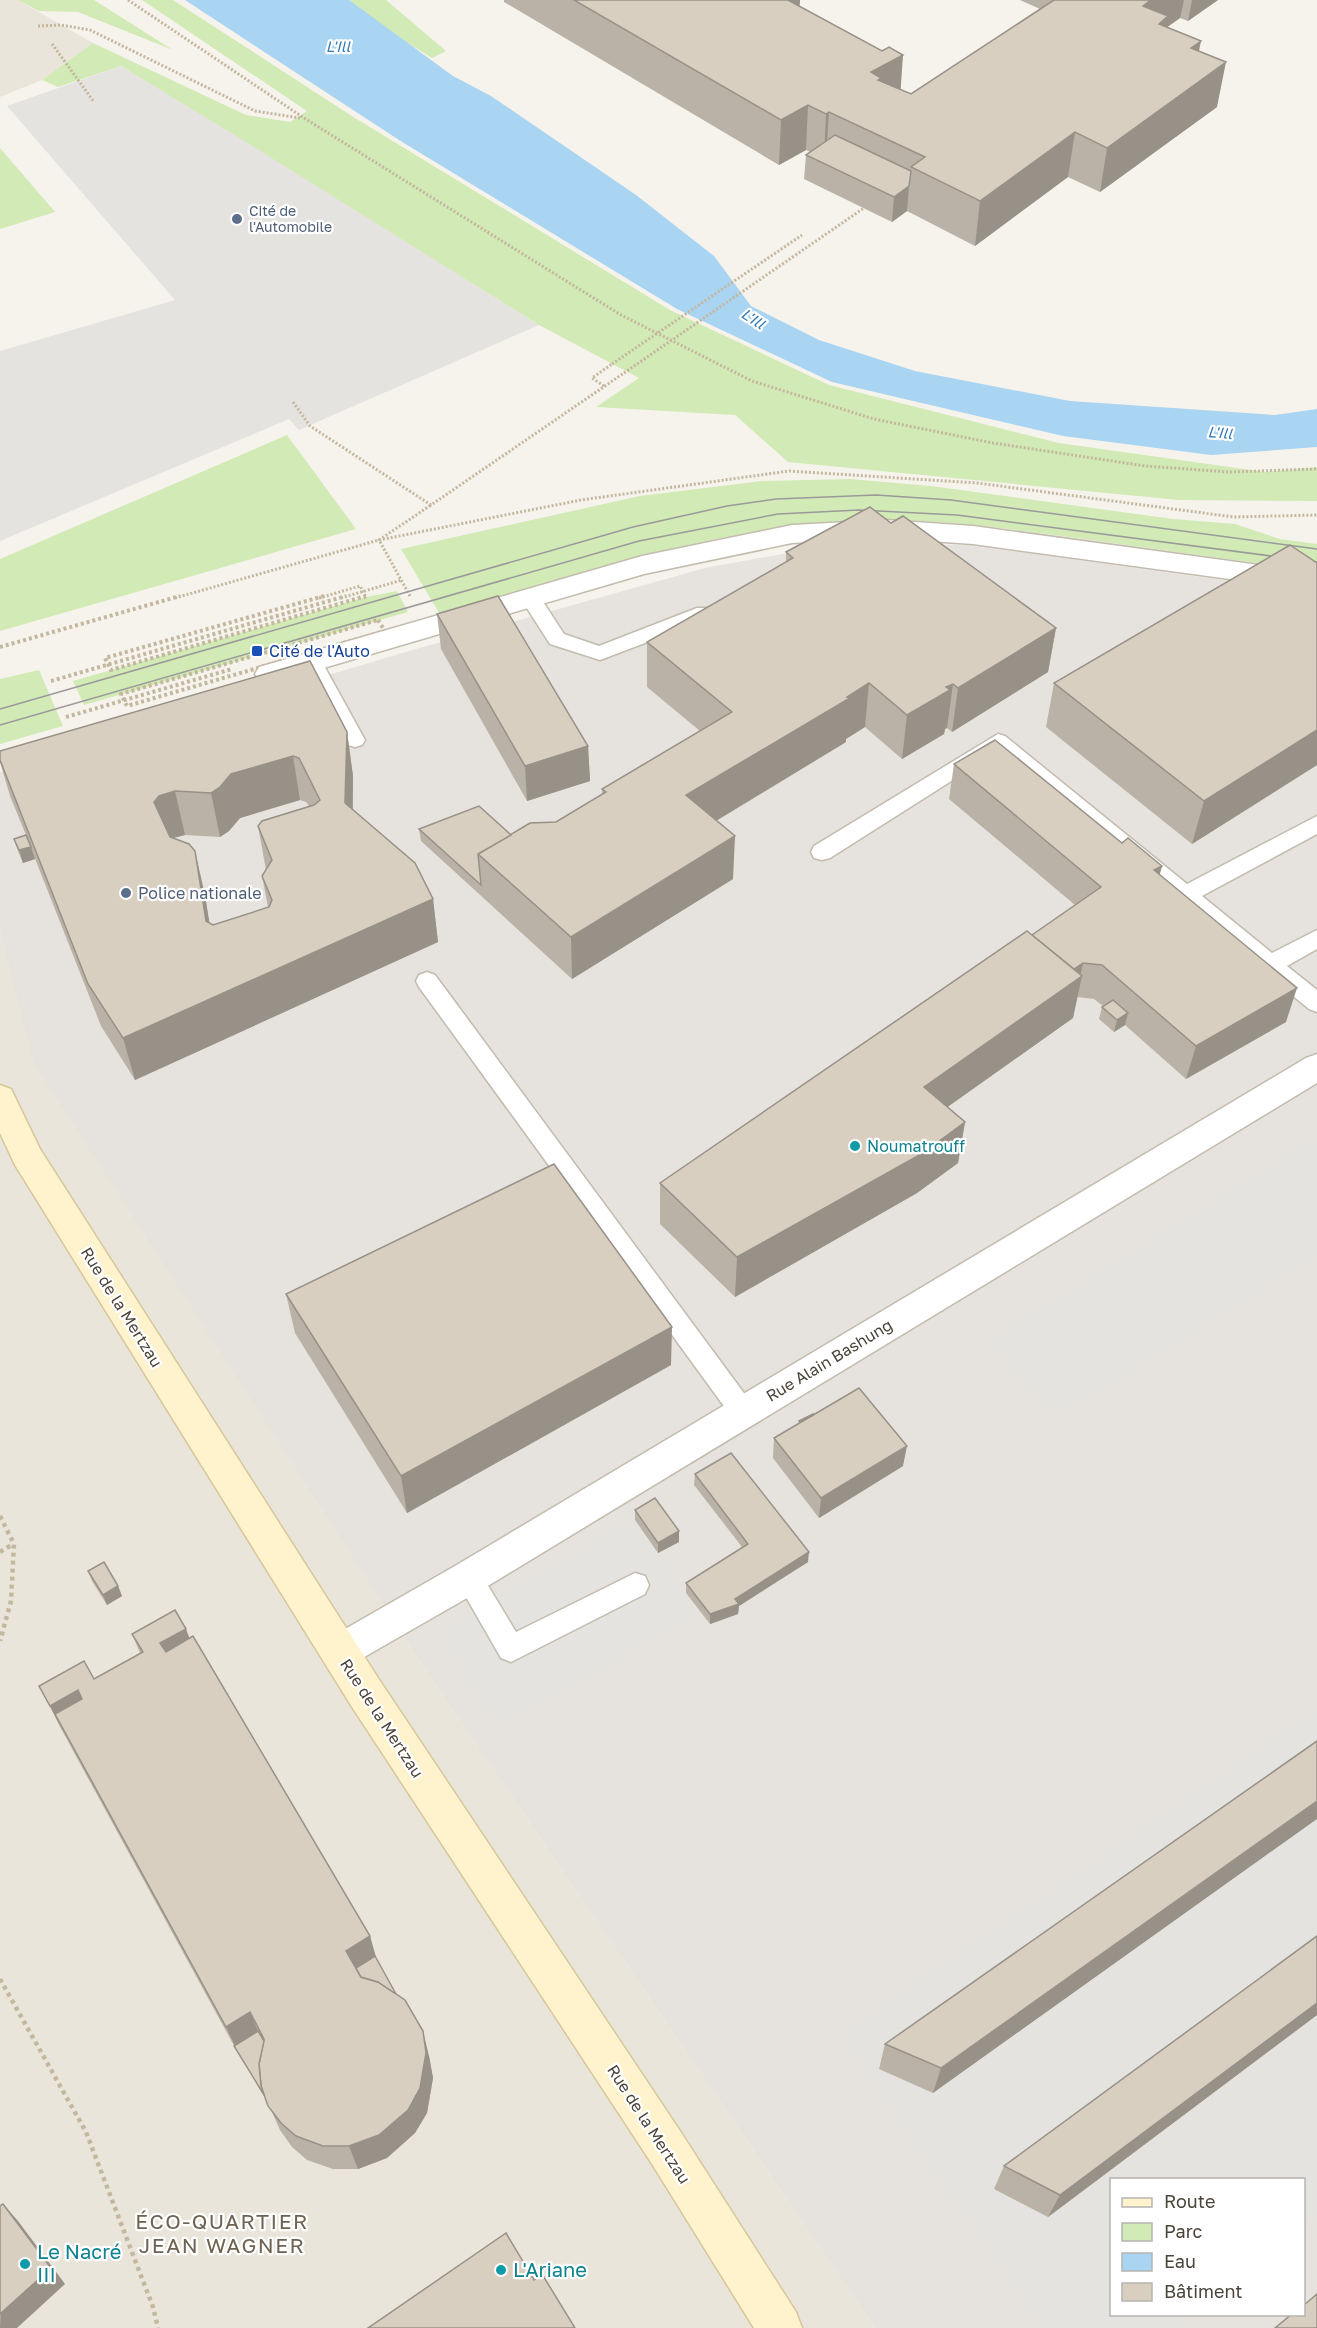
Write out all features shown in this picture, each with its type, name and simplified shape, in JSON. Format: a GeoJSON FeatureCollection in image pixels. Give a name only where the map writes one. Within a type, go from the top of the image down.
{"type":"FeatureCollection","features":[{"type":"Feature","properties":{"kind":"main road","name":"Rue de la Mertzau"},"geometry":{"type":"LineString","coordinates":[[0,1098],[27,1156],[339,1652],[660,2139],[780,2328]]}},
{"type":"Feature","properties":{"kind":"street"},"geometry":{"type":"LineString","coordinates":[[243,682],[642,565],[792,534],[886,528],[973,535],[1317,582]]}},
{"type":"Feature","properties":{"kind":"street","name":"Rue Alain Bashung"},"geometry":{"type":"LineString","coordinates":[[339,1652],[468,1578],[1317,1067]]}},
{"type":"Feature","properties":{"kind":"lane"},"geometry":{"type":"LineString","coordinates":[[531,599],[557,639],[600,653],[704,613]]}},
{"type":"Feature","properties":{"kind":"lane"},"geometry":{"type":"LineString","coordinates":[[312,662],[355,740]]}},
{"type":"Feature","properties":{"kind":"lane"},"geometry":{"type":"LineString","coordinates":[[822,852],[998,741],[1317,1003]]}},
{"type":"Feature","properties":{"kind":"lane"},"geometry":{"type":"LineString","coordinates":[[1186,895],[1317,824]]}},
{"type":"Feature","properties":{"kind":"lane"},"geometry":{"type":"LineString","coordinates":[[1270,965],[1317,938]]}},
{"type":"Feature","properties":{"kind":"lane"},"geometry":{"type":"LineString","coordinates":[[427,981],[743,1412]]}},
{"type":"Feature","properties":{"kind":"lane"},"geometry":{"type":"LineString","coordinates":[[468,1578],[511,1649],[635,1585]]}},
{"type":"Feature","properties":{"kind":"path"},"geometry":{"type":"LineString","coordinates":[[128,0],[304,118],[621,315],[752,381],[874,419],[993,443],[1145,466],[1229,472],[1317,469]]}},
{"type":"Feature","properties":{"kind":"path"},"geometry":{"type":"LineString","coordinates":[[38,26],[61,25],[90,30],[255,111],[304,118]]}},
{"type":"Feature","properties":{"kind":"path"},"geometry":{"type":"LineString","coordinates":[[52,44],[94,102]]}},
{"type":"Feature","properties":{"kind":"path"},"geometry":{"type":"LineString","coordinates":[[0,647],[379,540],[864,208]]}},
{"type":"Feature","properties":{"kind":"path"},"geometry":{"type":"LineString","coordinates":[[604,386],[592,378],[802,235]]}},
{"type":"Feature","properties":{"kind":"path"},"geometry":{"type":"LineString","coordinates":[[293,402],[310,426],[431,505]]}},
{"type":"Feature","properties":{"kind":"path"},"geometry":{"type":"LineString","coordinates":[[379,540],[428,628]]}},
{"type":"Feature","properties":{"kind":"path"},"geometry":{"type":"LineString","coordinates":[[51,681],[402,580]]}},
{"type":"Feature","properties":{"kind":"path"},"geometry":{"type":"LineString","coordinates":[[0,1516],[14,1544],[11,1601],[0,1641]]}},
{"type":"Feature","properties":{"kind":"path"},"geometry":{"type":"LineString","coordinates":[[0,1552],[14,1544]]}},
{"type":"Feature","properties":{"kind":"path"},"geometry":{"type":"LineString","coordinates":[[0,1979],[86,2132],[153,2307],[158,2328]]}},
{"type":"Feature","properties":{"kind":"shaded area"},"geometry":{"type":"Polygon","coordinates":[[[0,0],[18,0],[93,43],[42,80],[0,97],[0,0]]]}},
{"type":"Feature","properties":{"kind":"shaded area","name":"Cité de l'Automobile"},"geometry":{"type":"Polygon","coordinates":[[[121,66],[539,325],[299,430],[289,419],[0,541],[0,351],[175,300],[7,106],[121,66]]]}},
{"type":"Feature","properties":{"kind":"shaded area"},"geometry":{"type":"Polygon","coordinates":[[[838,544],[968,545],[1317,593],[1317,2328],[875,2328],[418,1659],[34,1063],[0,931],[0,772],[416,649],[705,568],[838,544]]]}},
{"type":"Feature","properties":{"kind":"shaded area"},"geometry":{"type":"Polygon","coordinates":[[[0,931],[35,1063],[418,1659],[875,2328],[0,2328],[0,931]]]}},
{"type":"Feature","properties":{"kind":"shaded area"},"geometry":{"type":"Polygon","coordinates":[[[1317,1138],[1317,1255],[1059,1414],[988,1342],[1317,1138]]]}},
{"type":"Feature","properties":{"kind":"shaded area"},"geometry":{"type":"Polygon","coordinates":[[[635,1520],[701,1613],[645,1645],[498,1721],[441,1632],[635,1520]]]}},
{"type":"Feature","properties":{"kind":"shaded area"},"geometry":{"type":"Polygon","coordinates":[[[1317,1710],[1317,2215],[1305,2225],[1305,2178],[1110,2178],[1110,2316],[1192,2316],[1176,2328],[1047,2328],[841,2035],[1317,1710]]]}},
{"type":"Feature","properties":{"kind":"green space"},"geometry":{"type":"Polygon","coordinates":[[[18,0],[94,0],[173,50],[78,12],[39,11],[18,0]]]}},
{"type":"Feature","properties":{"kind":"green space"},"geometry":{"type":"Polygon","coordinates":[[[142,0],[173,0],[355,118],[670,310],[829,385],[1059,443],[1265,472],[1317,467],[1317,501],[1179,500],[788,462],[735,415],[596,407],[639,378],[539,325],[121,66],[58,87],[42,80],[93,43],[246,115],[290,122],[307,111],[142,0]]]}},
{"type":"Feature","properties":{"kind":"green space"},"geometry":{"type":"Polygon","coordinates":[[[338,0],[386,0],[446,51],[432,58],[338,0]]]}},
{"type":"Feature","properties":{"kind":"green space"},"geometry":{"type":"Polygon","coordinates":[[[0,148],[55,212],[0,229],[0,148]]]}},
{"type":"Feature","properties":{"kind":"green space"},"geometry":{"type":"Polygon","coordinates":[[[287,435],[356,529],[0,631],[0,559],[287,435]]]}},
{"type":"Feature","properties":{"kind":"green space"},"geometry":{"type":"Polygon","coordinates":[[[850,479],[931,486],[1173,519],[1235,524],[1280,539],[1317,544],[1317,571],[1000,528],[944,522],[859,520],[807,524],[701,543],[595,570],[441,616],[401,549],[640,496],[762,481],[850,479]]]}},
{"type":"Feature","properties":{"kind":"green space"},"geometry":{"type":"Polygon","coordinates":[[[397,591],[408,612],[84,705],[73,681],[366,597],[397,591]]]}},
{"type":"Feature","properties":{"kind":"green space"},"geometry":{"type":"Polygon","coordinates":[[[39,670],[63,726],[0,744],[0,679],[39,670]]]}},
{"type":"Feature","properties":{"kind":"water","name":"L'Ill"},"geometry":{"type":"Polygon","coordinates":[[[185,0],[349,0],[453,76],[491,96],[636,195],[714,256],[751,306],[819,340],[915,371],[1070,401],[1275,415],[1317,409],[1317,447],[1211,455],[1063,436],[832,382],[677,309],[399,140],[185,0]]]}},
{"type":"Feature","properties":{"kind":"building"},"geometry":{"type":"Polygon","coordinates":[[[574,0],[788,0],[882,51],[889,47],[903,55],[871,72],[881,78],[878,80],[911,94],[1054,0],[1151,0],[1143,6],[1168,16],[1159,24],[1201,41],[1191,48],[1226,62],[1107,148],[1075,132],[980,201],[911,167],[925,157],[829,112],[826,114],[808,105],[781,120],[574,0]]]}},
{"type":"Feature","properties":{"kind":"building"},"geometry":{"type":"Polygon","coordinates":[[[835,135],[911,171],[909,186],[894,197],[806,155],[835,135]]]}},
{"type":"Feature","properties":{"kind":"building"},"geometry":{"type":"Polygon","coordinates":[[[870,507],[891,523],[903,516],[1056,628],[958,688],[953,684],[946,687],[950,690],[907,715],[869,683],[847,697],[850,698],[686,795],[735,836],[571,937],[478,854],[530,823],[556,822],[606,792],[602,789],[732,712],[647,642],[793,558],[786,552],[870,507]]]}},
{"type":"Feature","properties":{"kind":"building"},"geometry":{"type":"Polygon","coordinates":[[[1290,545],[1317,563],[1317,730],[1204,801],[1054,683],[1290,545]]]}},
{"type":"Feature","properties":{"kind":"building"},"geometry":{"type":"Polygon","coordinates":[[[498,596],[588,746],[525,766],[437,614],[498,596]]]}},
{"type":"Feature","properties":{"kind":"building","name":"Police nationale"},"geometry":{"type":"Polygon","coordinates":[[[310,661],[347,732],[345,803],[415,863],[433,899],[123,1038],[88,984],[0,760],[0,751],[310,661]],[[293,756],[231,774],[220,787],[211,793],[175,791],[159,796],[154,802],[170,837],[189,844],[195,851],[206,921],[213,925],[269,907],[272,900],[262,876],[272,860],[258,826],[262,821],[314,805],[320,800],[299,758],[293,756]]]}},
{"type":"Feature","properties":{"kind":"building"},"geometry":{"type":"Polygon","coordinates":[[[995,740],[1122,843],[1128,838],[1162,866],[1154,870],[1297,988],[1196,1046],[1102,965],[1083,963],[1074,969],[1032,935],[1101,887],[954,764],[995,740]]]}},
{"type":"Feature","properties":{"kind":"building"},"geometry":{"type":"Polygon","coordinates":[[[479,806],[511,835],[478,854],[481,885],[419,829],[479,806]]]}},
{"type":"Feature","properties":{"kind":"building"},"geometry":{"type":"Polygon","coordinates":[[[26,835],[31,847],[19,850],[14,839],[26,835]]]}},
{"type":"Feature","properties":{"kind":"building","name":"Noumatrouff"},"geometry":{"type":"Polygon","coordinates":[[[1027,931],[1082,976],[924,1087],[965,1122],[923,1153],[737,1257],[660,1183],[1027,931]]]}},
{"type":"Feature","properties":{"kind":"building"},"geometry":{"type":"Polygon","coordinates":[[[1113,1000],[1128,1013],[1117,1020],[1102,1007],[1113,1000]]]}},
{"type":"Feature","properties":{"kind":"building"},"geometry":{"type":"Polygon","coordinates":[[[554,1164],[672,1327],[401,1476],[286,1294],[554,1164]]]}},
{"type":"Feature","properties":{"kind":"building"},"geometry":{"type":"Polygon","coordinates":[[[859,1388],[907,1446],[821,1498],[774,1438],[859,1388]]]}},
{"type":"Feature","properties":{"kind":"building"},"geometry":{"type":"Polygon","coordinates":[[[731,1453],[809,1552],[735,1599],[739,1604],[710,1614],[686,1583],[748,1544],[695,1474],[731,1453]]]}},
{"type":"Feature","properties":{"kind":"building"},"geometry":{"type":"Polygon","coordinates":[[[655,1498],[679,1531],[658,1543],[635,1510],[655,1498]]]}},
{"type":"Feature","properties":{"kind":"building"},"geometry":{"type":"Polygon","coordinates":[[[104,1562],[118,1586],[103,1595],[88,1571],[104,1562]]]}},
{"type":"Feature","properties":{"kind":"building"},"geometry":{"type":"Polygon","coordinates":[[[175,1610],[186,1629],[160,1643],[166,1652],[193,1636],[370,1936],[346,1951],[361,1977],[378,1982],[405,2000],[423,2031],[426,2053],[420,2088],[408,2110],[379,2135],[349,2146],[323,2146],[296,2136],[281,2123],[268,2106],[261,2086],[259,2064],[264,2039],[250,2012],[226,2027],[55,1714],[82,1699],[78,1690],[50,1706],[39,1686],[84,1661],[94,1679],[143,1652],[132,1634],[175,1610]]]}},
{"type":"Feature","properties":{"kind":"building"},"geometry":{"type":"Polygon","coordinates":[[[1317,1741],[1317,1801],[941,2068],[885,2044],[1317,1741]]]}},
{"type":"Feature","properties":{"kind":"building"},"geometry":{"type":"Polygon","coordinates":[[[1317,1936],[1317,2003],[1060,2195],[1004,2166],[1317,1936]]]}},
{"type":"Feature","properties":{"kind":"building"},"geometry":{"type":"Polygon","coordinates":[[[375,1956],[396,1994],[378,1982],[361,1977],[356,1968],[375,1956]]]}},
{"type":"Feature","properties":{"kind":"building"},"geometry":{"type":"Polygon","coordinates":[[[258,2031],[264,2041],[259,2064],[264,2095],[234,2046],[258,2031]]]}},
{"type":"Feature","properties":{"kind":"building","name":"Le Nacré III"},"geometry":{"type":"Polygon","coordinates":[[[3,2204],[51,2268],[0,2314],[0,2206],[3,2204]]]}},
{"type":"Feature","properties":{"kind":"building","name":"L'Ariane"},"geometry":{"type":"Polygon","coordinates":[[[506,2233],[534,2280],[542,2274],[575,2328],[368,2328],[506,2233]]]}},
{"type":"Feature","properties":{"kind":"building"},"geometry":{"type":"Polygon","coordinates":[[[1317,2294],[1317,2328],[1275,2328],[1290,2316],[1305,2316],[1305,2304],[1317,2294]]]}},
{"type":"Feature","properties":{"kind":"tram line"},"geometry":{"type":"LineString","coordinates":[[0,709],[633,527],[727,506],[776,499],[876,495],[951,500],[1317,549]]}},
{"type":"Feature","properties":{"kind":"tram line"},"geometry":{"type":"LineString","coordinates":[[0,725],[639,541],[778,514],[859,510],[957,515],[1317,562]]}},
{"type":"Feature","properties":{"kind":"place","name":"Cité de l'Automobile"},"geometry":{"type":"Point","coordinates":[237,219]}},
{"type":"Feature","properties":{"kind":"place","name":"Cité de l'Auto"},"geometry":{"type":"Point","coordinates":[257,651]}},
{"type":"Feature","properties":{"kind":"place","name":"Police nationale"},"geometry":{"type":"Point","coordinates":[126,893]}},
{"type":"Feature","properties":{"kind":"place","name":"Noumatrouff"},"geometry":{"type":"Point","coordinates":[855,1146]}},
{"type":"Feature","properties":{"kind":"place","name":"Le Nacré III"},"geometry":{"type":"Point","coordinates":[25,2264]}},
{"type":"Feature","properties":{"kind":"place","name":"L'Ariane"},"geometry":{"type":"Point","coordinates":[501,2270]}},
{"type":"Feature","properties":{"kind":"district","name":"ÉCO-QUARTIER JEAN WAGNER"},"geometry":{"type":"Point","coordinates":[222,2234]}}]}
